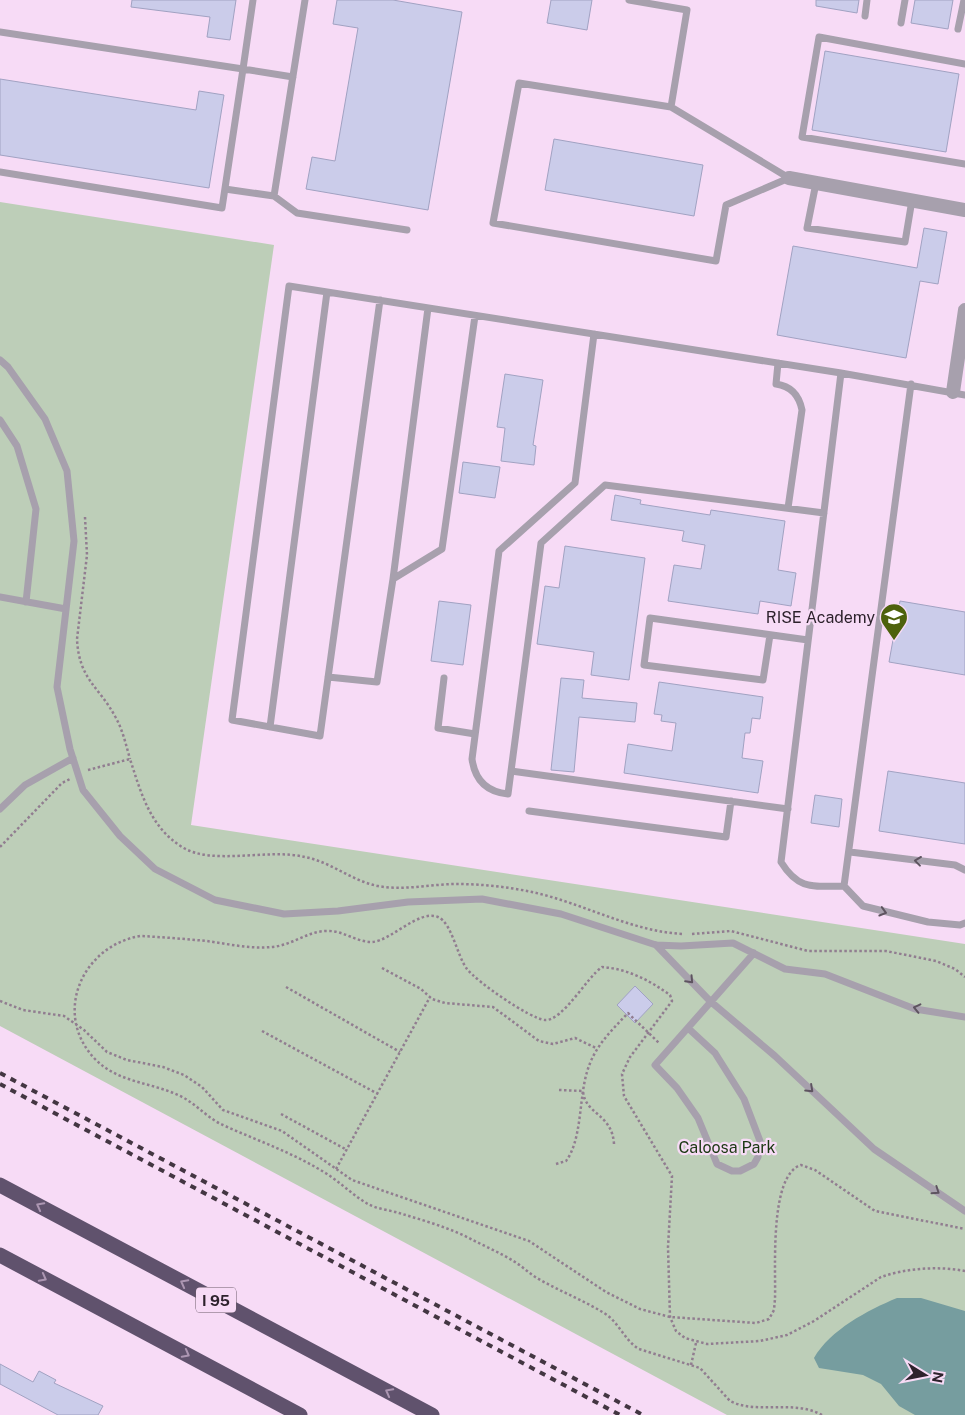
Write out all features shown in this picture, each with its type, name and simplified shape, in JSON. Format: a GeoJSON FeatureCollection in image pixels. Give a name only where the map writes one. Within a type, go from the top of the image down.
{"type":"FeatureCollection","features":[{"type":"Feature","properties":{"kind":"highway","name":"I 95"},"geometry":{"type":"LineString","coordinates":[[0,1185],[432,1415]]}},
{"type":"Feature","properties":{"kind":"highway"},"geometry":{"type":"LineString","coordinates":[[0,1255],[300,1415]]}},
{"type":"Feature","properties":{"kind":"street"},"geometry":{"type":"LineString","coordinates":[[789,178],[965,210]]}},
{"type":"Feature","properties":{"kind":"street"},"geometry":{"type":"LineString","coordinates":[[962,394],[965,310]]}},
{"type":"Feature","properties":{"kind":"lane"},"geometry":{"type":"LineString","coordinates":[[0,172],[222,208],[253,0]]}},
{"type":"Feature","properties":{"kind":"lane"},"geometry":{"type":"LineString","coordinates":[[274,196],[305,0]]}},
{"type":"Feature","properties":{"kind":"lane"},"geometry":{"type":"LineString","coordinates":[[629,0],[687,10],[671,107]]}},
{"type":"Feature","properties":{"kind":"lane"},"geometry":{"type":"LineString","coordinates":[[865,16],[867,0]]}},
{"type":"Feature","properties":{"kind":"lane"},"geometry":{"type":"LineString","coordinates":[[901,23],[905,0]]}},
{"type":"Feature","properties":{"kind":"lane"},"geometry":{"type":"LineString","coordinates":[[958,29],[964,0]]}},
{"type":"Feature","properties":{"kind":"lane"},"geometry":{"type":"LineString","coordinates":[[0,32],[293,77]]}},
{"type":"Feature","properties":{"kind":"lane"},"geometry":{"type":"LineString","coordinates":[[965,64],[819,38],[802,137],[965,164]]}},
{"type":"Feature","properties":{"kind":"lane"},"geometry":{"type":"LineString","coordinates":[[519,83],[671,107],[789,178],[726,205],[716,261],[493,223],[519,83]]}},
{"type":"Feature","properties":{"kind":"lane"},"geometry":{"type":"LineString","coordinates":[[816,183],[807,228],[905,242],[912,200]]}},
{"type":"Feature","properties":{"kind":"lane"},"geometry":{"type":"LineString","coordinates":[[225,189],[274,196],[297,213],[407,230]]}},
{"type":"Feature","properties":{"kind":"lane"},"geometry":{"type":"LineString","coordinates":[[380,300],[320,736],[232,720],[290,286],[380,300],[476,316],[911,384],[962,394]]}},
{"type":"Feature","properties":{"kind":"lane"},"geometry":{"type":"LineString","coordinates":[[270,727],[327,292]]}},
{"type":"Feature","properties":{"kind":"lane"},"geometry":{"type":"LineString","coordinates":[[328,677],[377,682],[393,579],[428,308]]}},
{"type":"Feature","properties":{"kind":"lane"},"geometry":{"type":"LineString","coordinates":[[393,579],[442,549],[476,316]]}},
{"type":"Feature","properties":{"kind":"lane"},"geometry":{"type":"LineString","coordinates":[[594,334],[575,483],[499,551],[472,759],[474,770],[479,780],[487,788],[497,793],[508,794],[541,543],[605,485],[824,513]]}},
{"type":"Feature","properties":{"kind":"lane"},"geometry":{"type":"LineString","coordinates":[[0,360],[8,367],[45,419],[67,471],[74,541],[57,687],[73,758],[83,790],[120,836],[156,869],[215,900],[284,914],[338,911],[408,902],[482,899],[561,914],[656,944],[682,946],[733,943],[785,969],[825,974],[915,1009],[965,1016]]}},
{"type":"Feature","properties":{"kind":"lane"},"geometry":{"type":"LineString","coordinates":[[778,363],[776,384],[784,385],[796,395],[802,410],[788,508]]}},
{"type":"Feature","properties":{"kind":"lane"},"geometry":{"type":"LineString","coordinates":[[841,373],[781,862],[790,876],[805,886],[844,886],[863,906],[928,922],[960,925],[965,923]]}},
{"type":"Feature","properties":{"kind":"lane"},"geometry":{"type":"LineString","coordinates":[[844,886],[850,852],[862,739],[911,384]]}},
{"type":"Feature","properties":{"kind":"lane"},"geometry":{"type":"LineString","coordinates":[[0,420],[17,446],[36,509],[26,602]]}},
{"type":"Feature","properties":{"kind":"lane"},"geometry":{"type":"LineString","coordinates":[[0,597],[66,609]]}},
{"type":"Feature","properties":{"kind":"lane"},"geometry":{"type":"LineString","coordinates":[[770,635],[763,680],[644,665],[650,618],[808,640]]}},
{"type":"Feature","properties":{"kind":"lane"},"geometry":{"type":"LineString","coordinates":[[444,678],[438,728],[475,734]]}},
{"type":"Feature","properties":{"kind":"lane"},"geometry":{"type":"LineString","coordinates":[[0,809],[25,785],[73,758]]}},
{"type":"Feature","properties":{"kind":"lane"},"geometry":{"type":"LineString","coordinates":[[511,771],[788,809]]}},
{"type":"Feature","properties":{"kind":"lane"},"geometry":{"type":"LineString","coordinates":[[529,811],[726,837],[731,801]]}},
{"type":"Feature","properties":{"kind":"lane"},"geometry":{"type":"LineString","coordinates":[[850,852],[955,865],[965,870]]}},
{"type":"Feature","properties":{"kind":"lane"},"geometry":{"type":"LineString","coordinates":[[656,944],[710,1002],[775,1056],[874,1149],[965,1211]]}},
{"type":"Feature","properties":{"kind":"lane"},"geometry":{"type":"LineString","coordinates":[[688,1028],[714,1053],[744,1099],[760,1141],[758,1157],[747,1169],[732,1171],[718,1164],[698,1118],[677,1088],[655,1065],[754,953]]}},
{"type":"Feature","properties":{"kind":"path"},"geometry":{"type":"LineString","coordinates":[[85,517],[86,555],[76,639],[78,652],[86,677],[117,719],[145,805],[155,822],[183,848],[202,856],[288,854],[321,861],[356,880],[379,886],[458,884],[532,892],[667,932],[688,934],[731,931],[808,951],[886,951],[936,961],[955,969],[965,977]]}},
{"type":"Feature","properties":{"kind":"path"},"geometry":{"type":"LineString","coordinates":[[88,770],[130,759]]}},
{"type":"Feature","properties":{"kind":"path"},"geometry":{"type":"LineString","coordinates":[[0,847],[62,783],[72,778]]}},
{"type":"Feature","properties":{"kind":"path"},"geometry":{"type":"LineString","coordinates":[[822,1415],[796,1407],[757,1407],[736,1404],[730,1401],[700,1368],[639,1349],[630,1344],[620,1327],[605,1314],[536,1278],[514,1262],[467,1237],[425,1221],[369,1205],[327,1174],[268,1142],[221,1124],[184,1098],[161,1088],[112,1072],[95,1059],[79,1035],[76,1024],[75,999],[82,974],[89,965],[125,938],[140,936],[273,947],[286,945],[320,931],[331,931],[356,940],[374,942],[425,916],[437,916],[446,923],[466,968],[478,981],[534,1016],[547,1020],[556,1016],[593,972],[602,966],[623,970],[647,980],[670,995],[672,1001],[630,1057],[622,1074],[624,1096],[672,1176],[668,1247],[670,1317],[676,1331],[696,1343],[732,1344],[786,1335],[814,1321],[881,1277],[938,1268],[965,1272]]}},
{"type":"Feature","properties":{"kind":"path"},"geometry":{"type":"LineString","coordinates":[[382,968],[421,989],[430,997],[445,1003],[493,1007],[535,1038],[545,1043],[557,1043],[575,1038],[596,1048]]}},
{"type":"Feature","properties":{"kind":"path"},"geometry":{"type":"LineString","coordinates":[[286,987],[400,1052]]}},
{"type":"Feature","properties":{"kind":"path"},"geometry":{"type":"LineString","coordinates":[[336,1169],[430,997]]}},
{"type":"Feature","properties":{"kind":"path"},"geometry":{"type":"LineString","coordinates":[[0,1001],[23,1010],[64,1016],[76,1024],[107,1052],[127,1060],[163,1067],[184,1075],[202,1088],[223,1110],[282,1131],[336,1169],[362,1184],[529,1241],[622,1301],[670,1317],[730,1323],[761,1323],[769,1319],[774,1310],[775,1299],[777,1218],[780,1196],[786,1178],[798,1166],[805,1166],[815,1170],[875,1211],[965,1230]]}},
{"type":"Feature","properties":{"kind":"path"},"geometry":{"type":"LineString","coordinates":[[556,1164],[566,1161],[572,1149],[586,1073],[596,1048],[628,1012],[668,1051]]}},
{"type":"Feature","properties":{"kind":"path"},"geometry":{"type":"LineString","coordinates":[[262,1032],[378,1094]]}},
{"type":"Feature","properties":{"kind":"path"},"geometry":{"type":"LineString","coordinates":[[560,1090],[582,1091]]}},
{"type":"Feature","properties":{"kind":"path"},"geometry":{"type":"LineString","coordinates":[[582,1091],[586,1104],[602,1116],[610,1126],[614,1144]]}},
{"type":"Feature","properties":{"kind":"path"},"geometry":{"type":"LineString","coordinates":[[281,1114],[347,1150]]}},
{"type":"Feature","properties":{"kind":"path"},"geometry":{"type":"LineString","coordinates":[[691,1365],[696,1343]]}},
{"type":"Feature","properties":{"kind":"green space","name":"Caloosa Park"},"geometry":{"type":"Polygon","coordinates":[[[0,202],[274,245],[191,825],[965,944],[965,1415],[727,1415],[0,1026],[0,202]]]}},
{"type":"Feature","properties":{"kind":"shaded area"},"geometry":{"type":"Polygon","coordinates":[[[897,1298],[921,1298],[965,1311],[965,1415],[915,1415],[899,1406],[881,1384],[863,1375],[819,1368],[814,1358],[830,1338],[862,1315],[897,1298]]]}},
{"type":"Feature","properties":{"kind":"building"},"geometry":{"type":"Polygon","coordinates":[[[132,0],[236,0],[230,40],[207,37],[210,17],[131,7],[132,0]]]}},
{"type":"Feature","properties":{"kind":"building"},"geometry":{"type":"Polygon","coordinates":[[[337,0],[393,0],[462,12],[428,210],[306,189],[312,157],[335,161],[358,28],[333,24],[337,0]]]}},
{"type":"Feature","properties":{"kind":"building"},"geometry":{"type":"Polygon","coordinates":[[[551,0],[592,0],[587,30],[547,23],[551,0]]]}},
{"type":"Feature","properties":{"kind":"building"},"geometry":{"type":"Polygon","coordinates":[[[816,0],[859,0],[857,13],[816,6],[816,0]]]}},
{"type":"Feature","properties":{"kind":"building"},"geometry":{"type":"Polygon","coordinates":[[[915,0],[953,0],[948,29],[911,23],[915,0]]]}},
{"type":"Feature","properties":{"kind":"building"},"geometry":{"type":"Polygon","coordinates":[[[825,51],[959,74],[946,152],[812,130],[825,51]]]}},
{"type":"Feature","properties":{"kind":"building"},"geometry":{"type":"Polygon","coordinates":[[[0,79],[196,110],[199,91],[224,95],[209,188],[0,155],[0,79]]]}},
{"type":"Feature","properties":{"kind":"building"},"geometry":{"type":"Polygon","coordinates":[[[554,139],[703,165],[694,216],[545,190],[554,139]]]}},
{"type":"Feature","properties":{"kind":"building"},"geometry":{"type":"Polygon","coordinates":[[[924,228],[947,232],[938,284],[920,281],[906,358],[777,335],[793,246],[917,268],[924,228]]]}},
{"type":"Feature","properties":{"kind":"building"},"geometry":{"type":"Polygon","coordinates":[[[505,374],[543,380],[533,445],[536,446],[534,465],[501,461],[505,428],[497,427],[505,374]]]}},
{"type":"Feature","properties":{"kind":"building"},"geometry":{"type":"Polygon","coordinates":[[[463,462],[500,467],[495,498],[459,493],[463,462]]]}},
{"type":"Feature","properties":{"kind":"building"},"geometry":{"type":"Polygon","coordinates":[[[615,495],[641,500],[640,504],[710,515],[711,510],[785,521],[778,570],[796,573],[791,606],[760,601],[758,614],[668,601],[674,565],[701,569],[705,545],[682,541],[684,531],[611,520],[615,495]]]}},
{"type":"Feature","properties":{"kind":"building"},"geometry":{"type":"Polygon","coordinates":[[[565,546],[645,558],[629,680],[591,675],[594,652],[537,644],[545,586],[559,588],[565,546]]]}},
{"type":"Feature","properties":{"kind":"building"},"geometry":{"type":"Polygon","coordinates":[[[439,601],[471,605],[463,665],[431,661],[439,601]]]}},
{"type":"Feature","properties":{"kind":"building"},"geometry":{"type":"Polygon","coordinates":[[[900,601],[965,612],[965,675],[889,662],[900,601]]]}},
{"type":"Feature","properties":{"kind":"building"},"geometry":{"type":"Polygon","coordinates":[[[561,678],[584,680],[582,698],[637,703],[635,722],[579,717],[574,772],[551,770],[561,678]]]}},
{"type":"Feature","properties":{"kind":"building"},"geometry":{"type":"Polygon","coordinates":[[[659,682],[763,697],[760,719],[752,718],[750,733],[745,733],[742,758],[763,761],[758,793],[624,773],[628,744],[672,751],[676,723],[661,721],[662,715],[654,714],[659,682]]]}},
{"type":"Feature","properties":{"kind":"building"},"geometry":{"type":"Polygon","coordinates":[[[888,771],[965,783],[965,844],[879,831],[888,771]]]}},
{"type":"Feature","properties":{"kind":"building"},"geometry":{"type":"Polygon","coordinates":[[[815,795],[842,799],[839,827],[811,823],[815,795]]]}},
{"type":"Feature","properties":{"kind":"building"},"geometry":{"type":"Polygon","coordinates":[[[635,986],[653,1004],[635,1023],[617,1005],[635,986]]]}},
{"type":"Feature","properties":{"kind":"building"},"geometry":{"type":"Polygon","coordinates":[[[0,1364],[33,1382],[39,1371],[56,1380],[54,1383],[103,1406],[98,1415],[58,1415],[0,1384],[0,1364]]]}},
{"type":"Feature","properties":{"kind":"railway"},"geometry":{"type":"LineString","coordinates":[[0,1073],[643,1415]]}},
{"type":"Feature","properties":{"kind":"railway"},"geometry":{"type":"LineString","coordinates":[[0,1084],[620,1415]]}},
{"type":"Feature","properties":{"kind":"place","name":"RISE Academy"},"geometry":{"type":"Point","coordinates":[894,641]}}]}
